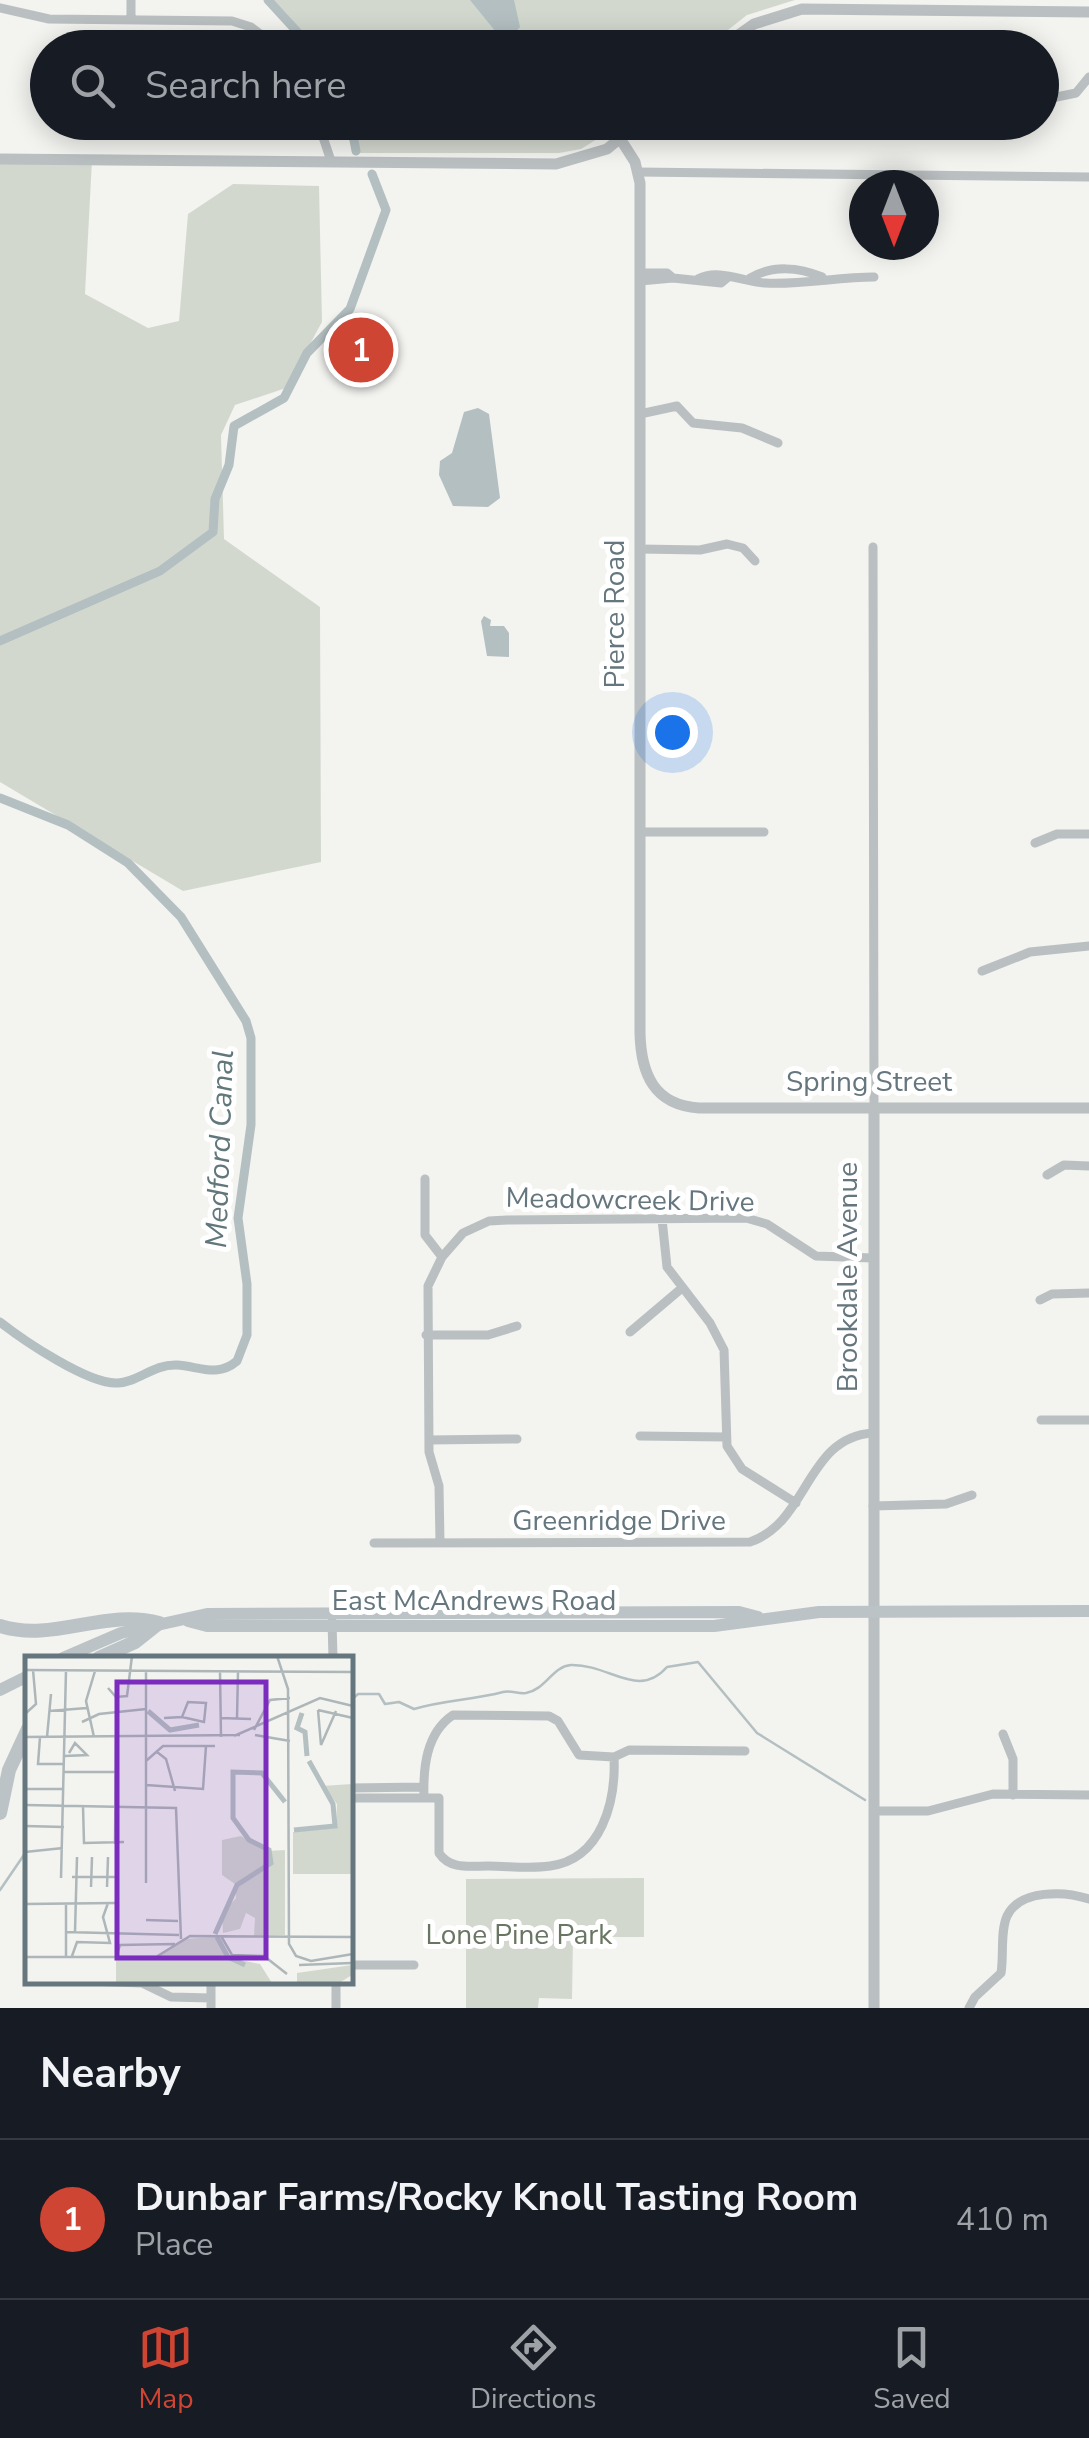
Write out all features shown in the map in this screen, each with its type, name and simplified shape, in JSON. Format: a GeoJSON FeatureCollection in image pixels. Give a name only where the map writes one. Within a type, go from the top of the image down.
{"type":"FeatureCollection","features":[{"type":"Feature","properties":{"kind":"main road","name":"East McAndrews Road"},"geometry":{"type":"LineString","coordinates":[[68,1656],[103,1639],[159,1623],[188,1621],[207,1626],[739,1612],[758,1617],[874,1610],[1089,1611]]}},
{"type":"Feature","properties":{"kind":"main road"},"geometry":{"type":"LineString","coordinates":[[0,1626],[33,1632],[134,1617],[159,1623]]}},
{"type":"Feature","properties":{"kind":"main road"},"geometry":{"type":"LineString","coordinates":[[103,1656],[134,1642],[159,1623]]}},
{"type":"Feature","properties":{"kind":"main road"},"geometry":{"type":"LineString","coordinates":[[0,1690],[25,1678]]}},
{"type":"Feature","properties":{"kind":"main road"},"geometry":{"type":"LineString","coordinates":[[0,1814],[9,1770],[25,1735]]}},
{"type":"Feature","properties":{"kind":"street"},"geometry":{"type":"LineString","coordinates":[[131,0],[131,18]]}},
{"type":"Feature","properties":{"kind":"street"},"geometry":{"type":"LineString","coordinates":[[0,8],[49,19],[232,21],[255,30]]}},
{"type":"Feature","properties":{"kind":"street"},"geometry":{"type":"LineString","coordinates":[[746,30],[802,10],[1089,12]]}},
{"type":"Feature","properties":{"kind":"street"},"geometry":{"type":"LineString","coordinates":[[1059,96],[1076,93],[1089,77]]}},
{"type":"Feature","properties":{"kind":"street"},"geometry":{"type":"LineString","coordinates":[[324,140],[331,161]]}},
{"type":"Feature","properties":{"kind":"street"},"geometry":{"type":"LineString","coordinates":[[0,159],[556,164],[591,156],[621,140]]}},
{"type":"Feature","properties":{"kind":"street","name":"Pierce Road"},"geometry":{"type":"LineString","coordinates":[[621,140],[638,172],[640,1044],[643,1068],[654,1089]]}},
{"type":"Feature","properties":{"kind":"street"},"geometry":{"type":"LineString","coordinates":[[638,172],[1089,176]]}},
{"type":"Feature","properties":{"kind":"street"},"geometry":{"type":"LineString","coordinates":[[640,277],[667,273],[673,278],[698,279],[706,275],[750,278],[759,283],[806,283],[822,277],[874,277]]}},
{"type":"Feature","properties":{"kind":"street"},"geometry":{"type":"LineString","coordinates":[[640,414],[677,406],[693,423],[742,428],[778,443]]}},
{"type":"Feature","properties":{"kind":"street"},"geometry":{"type":"LineString","coordinates":[[640,549],[700,550],[727,544],[743,548],[755,560]]}},
{"type":"Feature","properties":{"kind":"street","name":"Brookdale Avenue"},"geometry":{"type":"LineString","coordinates":[[872,547],[874,2008]]}},
{"type":"Feature","properties":{"kind":"street"},"geometry":{"type":"LineString","coordinates":[[640,832],[764,832]]}},
{"type":"Feature","properties":{"kind":"street"},"geometry":{"type":"LineString","coordinates":[[1036,844],[1057,834],[1089,834]]}},
{"type":"Feature","properties":{"kind":"street"},"geometry":{"type":"LineString","coordinates":[[982,971],[1030,952],[1089,946]]}},
{"type":"Feature","properties":{"kind":"street","name":"Spring Street"},"geometry":{"type":"LineString","coordinates":[[654,1089],[668,1101],[688,1107],[1089,1108]]}},
{"type":"Feature","properties":{"kind":"street"},"geometry":{"type":"LineString","coordinates":[[1046,1175],[1064,1166],[1089,1166]]}},
{"type":"Feature","properties":{"kind":"street"},"geometry":{"type":"LineString","coordinates":[[425,1179],[425,1235],[442,1257],[428,1286],[426,1335],[428,1440],[439,1486],[440,1542]]}},
{"type":"Feature","properties":{"kind":"street"},"geometry":{"type":"LineString","coordinates":[[662,1220],[663,1256],[724,1350],[726,1437],[742,1469],[796,1502]]}},
{"type":"Feature","properties":{"kind":"street","name":"Meadowcreek Drive"},"geometry":{"type":"LineString","coordinates":[[442,1257],[463,1233],[489,1222],[756,1220],[816,1256],[873,1258]]}},
{"type":"Feature","properties":{"kind":"street"},"geometry":{"type":"LineString","coordinates":[[630,1332],[682,1288]]}},
{"type":"Feature","properties":{"kind":"street"},"geometry":{"type":"LineString","coordinates":[[1040,1300],[1052,1294],[1089,1293]]}},
{"type":"Feature","properties":{"kind":"street"},"geometry":{"type":"LineString","coordinates":[[426,1335],[488,1335],[517,1326]]}},
{"type":"Feature","properties":{"kind":"street"},"geometry":{"type":"LineString","coordinates":[[1041,1420],[1089,1420]]}},
{"type":"Feature","properties":{"kind":"street","name":"Greenridge Drive"},"geometry":{"type":"LineString","coordinates":[[374,1543],[735,1544],[777,1529],[830,1449],[849,1436],[873,1433]]}},
{"type":"Feature","properties":{"kind":"street"},"geometry":{"type":"LineString","coordinates":[[640,1436],[726,1437]]}},
{"type":"Feature","properties":{"kind":"street"},"geometry":{"type":"LineString","coordinates":[[428,1440],[517,1439]]}},
{"type":"Feature","properties":{"kind":"street"},"geometry":{"type":"LineString","coordinates":[[872,1506],[946,1504],[972,1496]]}},
{"type":"Feature","properties":{"kind":"street"},"geometry":{"type":"LineString","coordinates":[[332,1620],[333,1656]]}},
{"type":"Feature","properties":{"kind":"street"},"geometry":{"type":"LineString","coordinates":[[424,1792],[423,1762],[443,1722],[453,1716],[549,1716],[558,1721],[579,1755],[614,1758],[629,1750],[745,1751]]}},
{"type":"Feature","properties":{"kind":"street"},"geometry":{"type":"LineString","coordinates":[[1003,1734],[1012,1759],[1014,1795]]}},
{"type":"Feature","properties":{"kind":"street"},"geometry":{"type":"LineString","coordinates":[[352,1788],[424,1792],[439,1798],[439,1853],[445,1862],[455,1866],[550,1866],[579,1854],[603,1824],[613,1796],[614,1758]]}},
{"type":"Feature","properties":{"kind":"street"},"geometry":{"type":"LineString","coordinates":[[352,1798],[424,1792]]}},
{"type":"Feature","properties":{"kind":"street"},"geometry":{"type":"LineString","coordinates":[[875,1810],[928,1810],[977,1796],[1089,1794]]}},
{"type":"Feature","properties":{"kind":"street"},"geometry":{"type":"LineString","coordinates":[[969,2008],[974,1996],[1001,1973],[1006,1918],[1018,1903],[1032,1896],[1089,1899]]}},
{"type":"Feature","properties":{"kind":"street"},"geometry":{"type":"LineString","coordinates":[[352,1965],[414,1965]]}},
{"type":"Feature","properties":{"kind":"street"},"geometry":{"type":"LineString","coordinates":[[115,1983],[142,1984],[172,1997],[211,2003]]}},
{"type":"Feature","properties":{"kind":"green space"},"geometry":{"type":"Polygon","coordinates":[[[265,0],[795,0],[747,15],[728,30],[300,30],[284,11],[265,0]]]}},
{"type":"Feature","properties":{"kind":"green space"},"geometry":{"type":"Polygon","coordinates":[[[353,140],[596,140],[581,149],[559,153],[358,153],[353,140]]]}},
{"type":"Feature","properties":{"kind":"green space"},"geometry":{"type":"Polygon","coordinates":[[[92,160],[85,294],[148,328],[179,321],[188,214],[233,184],[319,186],[322,322],[286,388],[235,405],[221,435],[224,539],[320,607],[321,862],[183,891],[0,782],[0,164],[92,160]]]}},
{"type":"Feature","properties":{"kind":"green space","name":"Lone Pine Park"},"geometry":{"type":"Polygon","coordinates":[[[644,1878],[644,1937],[573,1937],[572,1999],[539,1998],[538,2008],[466,2008],[466,1879],[644,1878]]]}},
{"type":"Feature","properties":{"kind":"shaded area"},"geometry":{"type":"Polygon","coordinates":[[[470,0],[514,0],[520,27],[494,30],[470,0]]]}},
{"type":"Feature","properties":{"kind":"shaded area"},"geometry":{"type":"Polygon","coordinates":[[[478,408],[489,414],[500,498],[488,507],[453,506],[439,475],[440,461],[452,453],[464,412],[478,408]]]}},
{"type":"Feature","properties":{"kind":"shaded area"},"geometry":{"type":"Polygon","coordinates":[[[484,616],[491,620],[490,626],[504,626],[509,633],[509,657],[487,656],[481,621],[484,616]]]}},
{"type":"Feature","properties":{"kind":"waterway","name":"Medford Canal"},"geometry":{"type":"LineString","coordinates":[[268,0],[296,30]]}},
{"type":"Feature","properties":{"kind":"waterway","name":"Medford Canal"},"geometry":{"type":"LineString","coordinates":[[354,140],[356,151]]}},
{"type":"Feature","properties":{"kind":"waterway","name":"Medford Canal"},"geometry":{"type":"LineString","coordinates":[[0,641],[160,571],[213,532],[215,499],[229,465],[234,426],[284,398],[307,353],[350,309],[386,210],[372,174]]}},
{"type":"Feature","properties":{"kind":"waterway","name":"Medford Canal"},"geometry":{"type":"LineString","coordinates":[[0,798],[68,825],[128,863],[181,917],[246,1021],[251,1038],[251,1125],[238,1218],[247,1284],[247,1335],[237,1361],[215,1370],[168,1365],[126,1382],[106,1382],[57,1360],[0,1322]]}},
{"type":"Feature","properties":{"kind":"waterway"},"geometry":{"type":"LineString","coordinates":[[352,1699],[358,1694],[379,1694],[385,1704],[399,1702],[414,1709],[506,1692],[526,1693],[571,1665],[634,1681],[656,1676],[667,1667],[698,1662],[757,1733],[865,1800]]}},
{"type":"Feature","properties":{"kind":"waterway"},"geometry":{"type":"LineString","coordinates":[[0,1890],[25,1853]]}},
{"type":"Feature","properties":{"kind":"place","name":"Dunbar Farms/Rocky Knoll Tasting Room"},"geometry":{"type":"Point","coordinates":[361,350]}}]}
